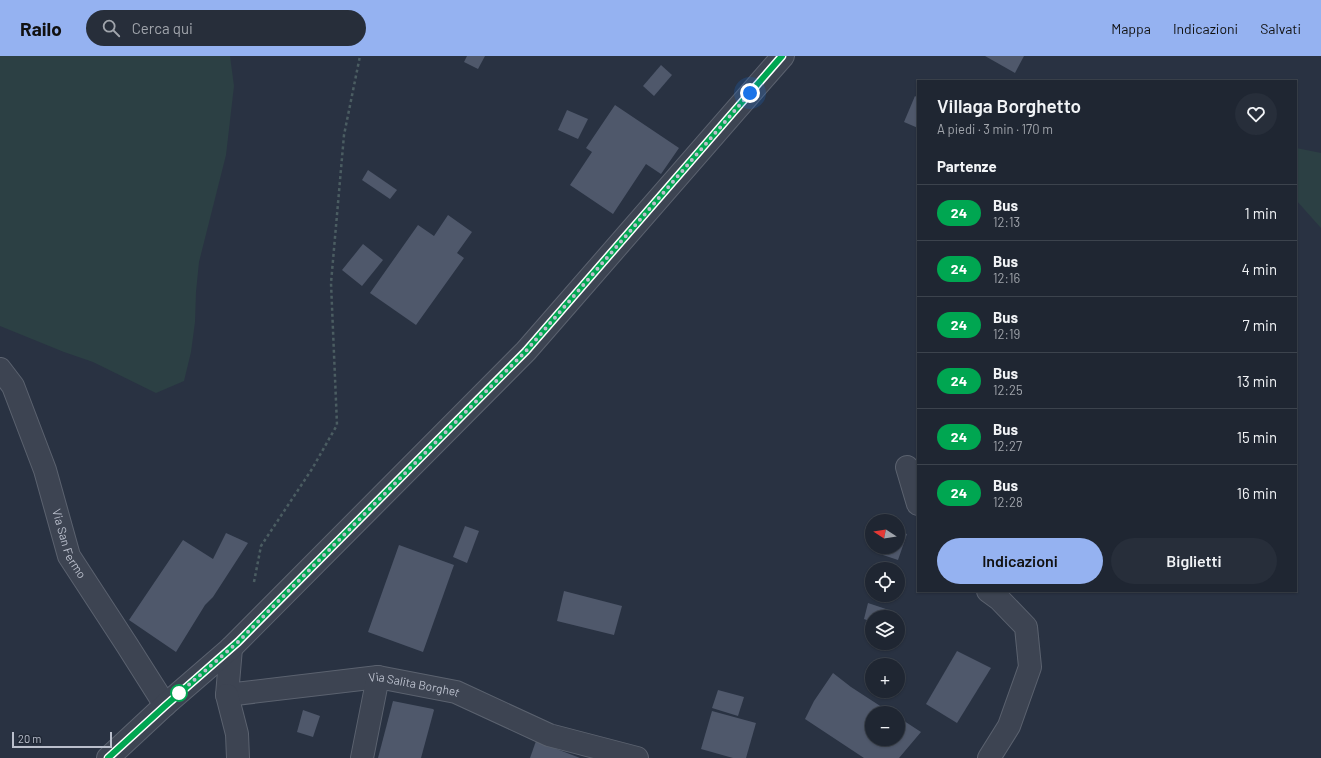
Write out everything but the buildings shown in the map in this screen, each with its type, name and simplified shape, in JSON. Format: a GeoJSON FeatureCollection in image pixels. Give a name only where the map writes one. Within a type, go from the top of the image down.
{"type":"FeatureCollection","features":[{"type":"Feature","properties":{"kind":"street"},"geometry":{"type":"LineString","coordinates":[[108,758],[231,648],[526,351],[782,56]]}},
{"type":"Feature","properties":{"kind":"street","name":"Via San Fermo"},"geometry":{"type":"LineString","coordinates":[[0,370],[13,386],[45,470],[68,556],[127,645],[165,706]]}},
{"type":"Feature","properties":{"kind":"street"},"geometry":{"type":"LineString","coordinates":[[907,466],[917,501]]}},
{"type":"Feature","properties":{"kind":"street"},"geometry":{"type":"LineString","coordinates":[[989,592],[999,599],[1026,627],[1030,667],[1009,726],[989,758]]}},
{"type":"Feature","properties":{"kind":"street"},"geometry":{"type":"LineString","coordinates":[[231,648],[227,695],[237,734],[238,758]]}},
{"type":"Feature","properties":{"kind":"street"},"geometry":{"type":"LineString","coordinates":[[362,758],[378,677]]}},
{"type":"Feature","properties":{"kind":"street","name":"Via Salita Borghet"},"geometry":{"type":"LineString","coordinates":[[227,695],[378,677],[456,692],[549,735],[637,758]]}},
{"type":"Feature","properties":{"kind":"path"},"geometry":{"type":"LineString","coordinates":[[254,584],[262,546],[312,469],[337,425],[331,283],[344,135],[360,56]]}},
{"type":"Feature","properties":{"kind":"green space"},"geometry":{"type":"Polygon","coordinates":[[[0,56],[230,56],[234,86],[226,155],[199,262],[195,322],[191,352],[184,381],[156,393],[93,362],[0,326],[0,56]]]}},
{"type":"Feature","properties":{"kind":"green space"},"geometry":{"type":"Polygon","coordinates":[[[1297,148],[1321,153],[1321,228],[1297,201],[1297,148]]]}},
{"type":"Feature","properties":{"kind":"bus line","name":"24"},"geometry":{"type":"LineString","coordinates":[[108,758],[238,642],[526,351],[782,56]]}},
{"type":"Feature","properties":{"kind":"route"},"geometry":{"type":"LineString","coordinates":[[179,693],[176,696],[244,636],[526,351],[750,93]]}}]}
